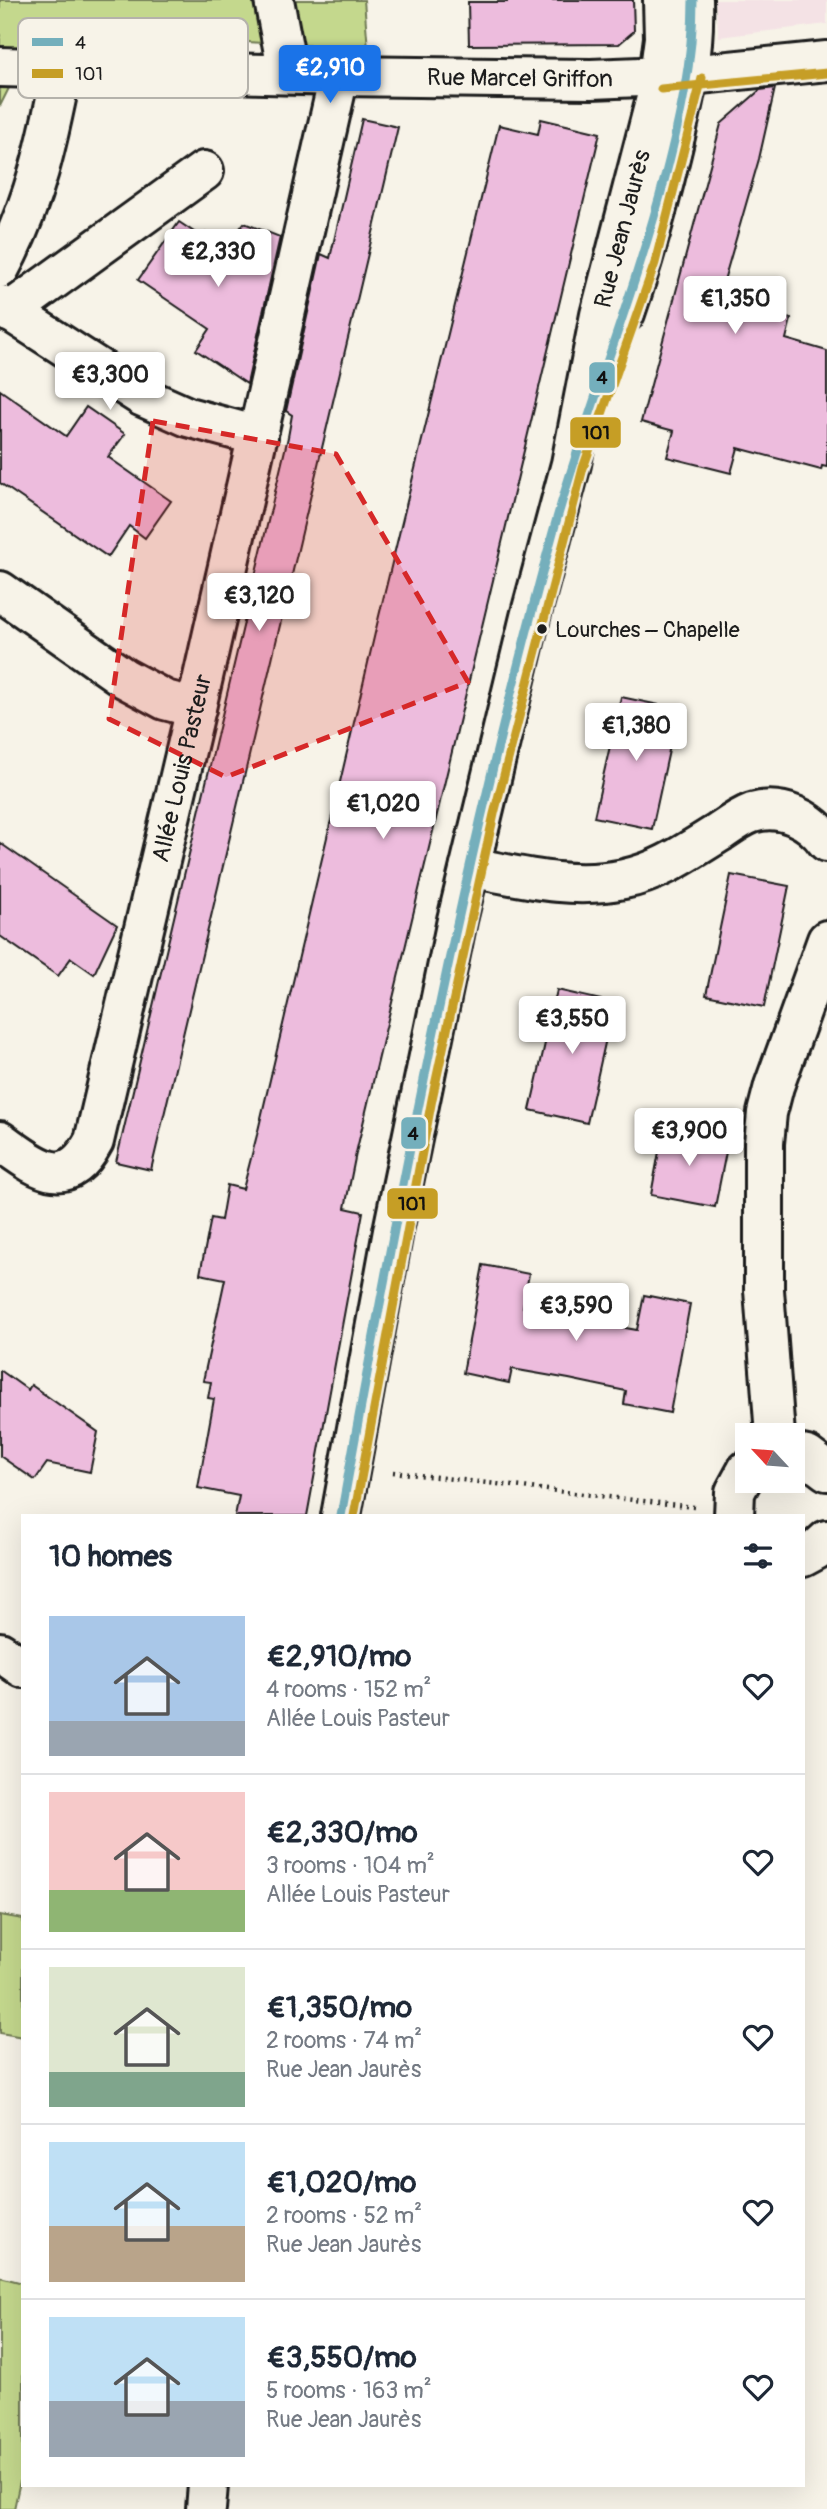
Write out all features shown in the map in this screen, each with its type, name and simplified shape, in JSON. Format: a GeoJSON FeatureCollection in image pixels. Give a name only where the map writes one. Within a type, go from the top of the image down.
{"type":"FeatureCollection","features":[{"type":"Feature","properties":{"kind":"street"},"geometry":{"type":"LineString","coordinates":[[274,0],[288,74]]}},
{"type":"Feature","properties":{"kind":"street"},"geometry":{"type":"LineString","coordinates":[[663,0],[665,29],[675,76]]}},
{"type":"Feature","properties":{"kind":"street","name":"Rue Jean Jaurès"},"geometry":{"type":"LineString","coordinates":[[341,1514],[420,1097],[470,867],[530,617],[571,464],[643,259],[675,76],[693,44],[693,0]]}},
{"type":"Feature","properties":{"kind":"street","name":"Rue Marcel Griffon"},"geometry":{"type":"LineString","coordinates":[[248,73],[591,79],[675,76],[827,61]]}},
{"type":"Feature","properties":{"kind":"street","name":"Rue Marcel Griffon"},"geometry":{"type":"LineString","coordinates":[[0,66],[18,67]]}},
{"type":"Feature","properties":{"kind":"street","name":"Allée Louis Pasteur"},"geometry":{"type":"LineString","coordinates":[[0,1142],[24,1158],[54,1172],[67,1171],[76,1166],[94,1142],[340,76]]}},
{"type":"Feature","properties":{"kind":"street"},"geometry":{"type":"LineString","coordinates":[[0,268],[16,238],[41,171],[56,98]]}},
{"type":"Feature","properties":{"kind":"street"},"geometry":{"type":"LineString","coordinates":[[204,171],[5,308],[167,410],[258,436]]}},
{"type":"Feature","properties":{"kind":"street"},"geometry":{"type":"LineString","coordinates":[[0,591],[124,678],[165,699],[196,708]]}},
{"type":"Feature","properties":{"kind":"street"},"geometry":{"type":"LineString","coordinates":[[470,867],[552,883],[593,884],[629,879],[666,865],[753,813],[771,810],[789,813],[804,820],[820,832],[827,842]]}},
{"type":"Feature","properties":{"kind":"street"},"geometry":{"type":"LineString","coordinates":[[774,1423],[764,1290],[764,1143],[767,1113],[774,1086],[827,940]]}},
{"type":"Feature","properties":{"kind":"street"},"geometry":{"type":"LineString","coordinates":[[805,1456],[827,1471]]}},
{"type":"Feature","properties":{"kind":"street"},"geometry":{"type":"LineString","coordinates":[[733,1514],[735,1492]]}},
{"type":"Feature","properties":{"kind":"street"},"geometry":{"type":"LineString","coordinates":[[805,1556],[827,1540]]}},
{"type":"Feature","properties":{"kind":"street"},"geometry":{"type":"LineString","coordinates":[[0,1652],[21,1667]]}},
{"type":"Feature","properties":{"kind":"street"},"geometry":{"type":"LineString","coordinates":[[206,2509],[208,2487]]}},
{"type":"Feature","properties":{"kind":"path"},"geometry":{"type":"LineString","coordinates":[[349,1467],[733,1514]]}},
{"type":"Feature","properties":{"kind":"highlighted area"},"geometry":{"type":"Polygon","coordinates":[[[153,421],[336,454],[468,682],[226,777],[109,719],[153,421]]]}},
{"type":"Feature","properties":{"kind":"shaded area"},"geometry":{"type":"Polygon","coordinates":[[[715,0],[827,0],[827,24],[719,37],[715,0]]]}},
{"type":"Feature","properties":{"kind":"green space"},"geometry":{"type":"Polygon","coordinates":[[[0,0],[364,0],[368,49],[248,42],[248,18],[18,18],[18,70],[0,106],[0,0]]]}},
{"type":"Feature","properties":{"kind":"green space"},"geometry":{"type":"Polygon","coordinates":[[[0,1915],[21,1919],[21,2037],[0,2033],[0,1915]]]}},
{"type":"Feature","properties":{"kind":"green space"},"geometry":{"type":"Polygon","coordinates":[[[0,2277],[21,2282],[21,2476],[14,2509],[0,2509],[0,2277]]]}},
{"type":"Feature","properties":{"kind":"building"},"geometry":{"type":"Polygon","coordinates":[[[633,0],[634,31],[619,44],[469,45],[468,2],[633,0]]]}},
{"type":"Feature","properties":{"kind":"building"},"geometry":{"type":"Polygon","coordinates":[[[775,88],[759,159],[723,284],[786,301],[783,317],[791,319],[786,339],[827,351],[827,467],[822,466],[821,470],[738,448],[731,473],[667,457],[674,431],[641,422],[721,124],[760,90],[775,88]]]}},
{"type":"Feature","properties":{"kind":"building"},"geometry":{"type":"Polygon","coordinates":[[[362,119],[398,127],[151,1170],[116,1162],[288,437],[292,415],[286,411],[321,254],[330,258],[362,119]]]}},
{"type":"Feature","properties":{"kind":"building"},"geometry":{"type":"Polygon","coordinates":[[[541,119],[600,133],[356,1153],[345,1208],[363,1212],[307,1514],[235,1514],[239,1496],[198,1488],[214,1399],[208,1398],[211,1382],[203,1381],[225,1279],[200,1274],[211,1218],[221,1220],[227,1185],[243,1189],[499,125],[538,134],[541,119]]]}},
{"type":"Feature","properties":{"kind":"building"},"geometry":{"type":"Polygon","coordinates":[[[179,222],[203,238],[206,233],[226,247],[244,223],[280,237],[247,384],[196,350],[210,329],[138,280],[179,222]]]}},
{"type":"Feature","properties":{"kind":"building"},"geometry":{"type":"Polygon","coordinates":[[[0,390],[66,436],[86,407],[125,434],[108,457],[171,501],[145,538],[129,526],[108,557],[0,483],[0,390]]]}},
{"type":"Feature","properties":{"kind":"building"},"geometry":{"type":"Polygon","coordinates":[[[621,697],[678,709],[652,829],[594,817],[621,697]]]}},
{"type":"Feature","properties":{"kind":"building"},"geometry":{"type":"Polygon","coordinates":[[[0,843],[117,925],[94,974],[71,958],[58,976],[0,936],[0,843]]]}},
{"type":"Feature","properties":{"kind":"building"},"geometry":{"type":"Polygon","coordinates":[[[731,875],[789,886],[764,1007],[706,995],[731,875]]]}},
{"type":"Feature","properties":{"kind":"building"},"geometry":{"type":"Polygon","coordinates":[[[557,990],[614,1003],[587,1123],[530,1110],[557,990]]]}},
{"type":"Feature","properties":{"kind":"building"},"geometry":{"type":"Polygon","coordinates":[[[663,1130],[728,1142],[715,1207],[651,1195],[663,1130]]]}},
{"type":"Feature","properties":{"kind":"building"},"geometry":{"type":"Polygon","coordinates":[[[483,1265],[529,1274],[523,1307],[581,1320],[637,1330],[644,1295],[690,1304],[670,1413],[624,1404],[626,1391],[569,1379],[512,1369],[509,1383],[463,1373],[483,1265]]]}},
{"type":"Feature","properties":{"kind":"building"},"geometry":{"type":"Polygon","coordinates":[[[0,1370],[28,1390],[31,1385],[98,1432],[90,1472],[47,1463],[35,1480],[0,1456],[0,1370]]]}},
{"type":"Feature","properties":{"kind":"transit line","name":"4"},"geometry":{"type":"LineString","coordinates":[[341,1514],[410,1146],[490,779],[565,491],[665,177],[685,90],[693,0]]}},
{"type":"Feature","properties":{"kind":"transit line","name":"101"},"geometry":{"type":"LineString","coordinates":[[661,89],[827,73]]}},
{"type":"Feature","properties":{"kind":"transit line","name":"101"},"geometry":{"type":"LineString","coordinates":[[354,1514],[432,1099],[494,814],[583,468],[655,263],[702,78]]}},
{"type":"Feature","properties":{"kind":"place","name":"Lourches – Chapelle"},"geometry":{"type":"Point","coordinates":[542,629]}}]}
